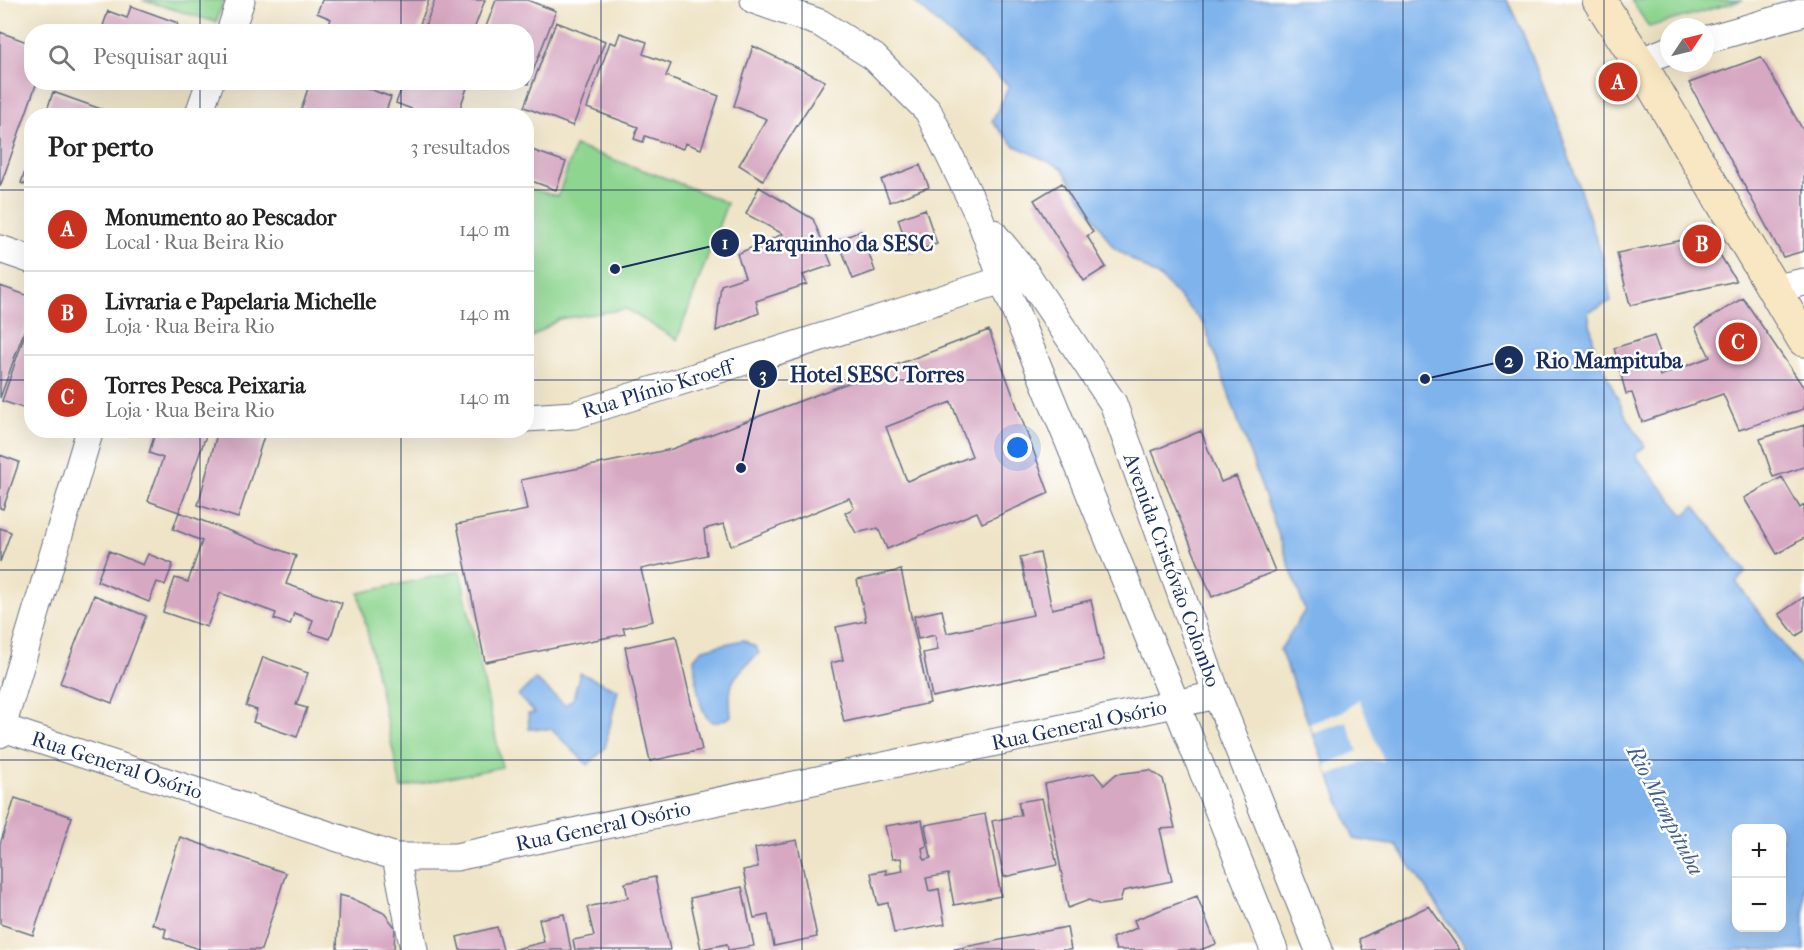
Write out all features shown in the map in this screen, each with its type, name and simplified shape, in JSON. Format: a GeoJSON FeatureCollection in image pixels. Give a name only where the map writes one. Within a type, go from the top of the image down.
{"type":"FeatureCollection","features":[{"type":"Feature","properties":{"kind":"street"},"geometry":{"type":"LineString","coordinates":[[233,24],[242,0]]}},
{"type":"Feature","properties":{"kind":"street","name":"Avenida Cristóvão Colombo"},"geometry":{"type":"LineString","coordinates":[[754,0],[820,23],[874,57],[928,111],[979,216],[1014,277],[1113,403],[1216,695],[1319,950]]}},
{"type":"Feature","properties":{"kind":"street"},"geometry":{"type":"LineString","coordinates":[[1599,0],[1789,286],[1804,340]]}},
{"type":"Feature","properties":{"kind":"street"},"geometry":{"type":"LineString","coordinates":[[1714,37],[1804,12]]}},
{"type":"Feature","properties":{"kind":"street"},"geometry":{"type":"LineString","coordinates":[[1639,62],[1660,54]]}},
{"type":"Feature","properties":{"kind":"street"},"geometry":{"type":"LineString","coordinates":[[201,108],[207,90]]}},
{"type":"Feature","properties":{"kind":"street"},"geometry":{"type":"LineString","coordinates":[[0,249],[24,257]]}},
{"type":"Feature","properties":{"kind":"street","name":"Avenida Cristóvão Colombo"},"geometry":{"type":"LineString","coordinates":[[1014,277],[1176,704],[1274,950]]}},
{"type":"Feature","properties":{"kind":"street","name":"Rua Plínio Kroeff"},"geometry":{"type":"LineString","coordinates":[[534,418],[574,415],[1014,277]]}},
{"type":"Feature","properties":{"kind":"street"},"geometry":{"type":"LineString","coordinates":[[1,730],[88,438]]}},
{"type":"Feature","properties":{"kind":"street","name":"Rua General Osório"},"geometry":{"type":"LineString","coordinates":[[1,730],[396,856],[456,857],[1216,695]]}},
{"type":"Feature","properties":{"kind":"street"},"geometry":{"type":"LineString","coordinates":[[396,856],[414,950]]}},
{"type":"Feature","properties":{"kind":"green space"},"geometry":{"type":"Polygon","coordinates":[[[142,0],[224,0],[216,22],[142,0]]]}},
{"type":"Feature","properties":{"kind":"green space"},"geometry":{"type":"Polygon","coordinates":[[[1631,0],[1743,0],[1680,18],[1660,18],[1660,24],[1649,27],[1631,0]]]}},
{"type":"Feature","properties":{"kind":"green space"},"geometry":{"type":"Polygon","coordinates":[[[575,146],[671,180],[727,203],[677,340],[626,309],[559,319],[534,335],[534,190],[558,196],[575,146]]]}},
{"type":"Feature","properties":{"kind":"green space"},"geometry":{"type":"Polygon","coordinates":[[[460,571],[502,767],[401,788],[359,593],[460,571]]]}},
{"type":"Feature","properties":{"kind":"water"},"geometry":{"type":"Polygon","coordinates":[[[912,0],[1507,0],[1522,31],[1559,127],[1603,259],[1611,301],[1588,312],[1595,350],[1625,414],[1645,446],[1635,455],[1684,515],[1695,506],[1746,572],[1736,582],[1804,672],[1804,950],[1467,950],[1397,846],[1354,839],[1280,650],[1305,610],[1204,324],[1162,279],[1113,247],[1062,168],[1015,146],[992,122],[1009,86],[912,0]]]}},
{"type":"Feature","properties":{"kind":"water"},"geometry":{"type":"Polygon","coordinates":[[[743,640],[756,647],[759,653],[743,668],[731,686],[731,716],[720,722],[713,722],[708,719],[701,704],[694,658],[703,649],[743,640]]]}},
{"type":"Feature","properties":{"kind":"water"},"geometry":{"type":"Polygon","coordinates":[[[580,673],[618,690],[605,748],[588,765],[551,729],[529,729],[528,714],[535,713],[518,696],[535,679],[565,705],[573,699],[580,673]]]}},
{"type":"Feature","properties":{"kind":"pier"},"geometry":{"type":"Polygon","coordinates":[[[1359,699],[1384,761],[1365,761],[1329,776],[1325,765],[1358,751],[1346,721],[1313,733],[1309,724],[1344,711],[1359,699]]]}},
{"type":"Feature","properties":{"kind":"building"},"geometry":{"type":"Polygon","coordinates":[[[322,0],[429,0],[420,24],[329,24],[331,19],[317,13],[322,0]]]}},
{"type":"Feature","properties":{"kind":"building"},"geometry":{"type":"Polygon","coordinates":[[[435,0],[485,0],[476,24],[426,24],[435,0]]]}},
{"type":"Feature","properties":{"kind":"building"},"geometry":{"type":"Polygon","coordinates":[[[496,0],[527,0],[556,11],[534,68],[534,24],[487,24],[496,0]]]}},
{"type":"Feature","properties":{"kind":"building"},"geometry":{"type":"Polygon","coordinates":[[[131,6],[178,23],[104,24],[108,11],[127,18],[131,6]]]}},
{"type":"Feature","properties":{"kind":"building"},"geometry":{"type":"Polygon","coordinates":[[[556,22],[605,41],[573,126],[534,111],[534,108],[524,107],[530,90],[534,90],[534,80],[556,22]]]}},
{"type":"Feature","properties":{"kind":"building"},"geometry":{"type":"Polygon","coordinates":[[[0,32],[24,41],[24,90],[34,90],[28,108],[24,108],[24,119],[0,187],[0,32]]]}},
{"type":"Feature","properties":{"kind":"building"},"geometry":{"type":"Polygon","coordinates":[[[620,33],[647,42],[643,54],[671,64],[666,76],[719,96],[701,149],[685,143],[683,149],[645,136],[643,142],[634,139],[638,127],[587,108],[610,42],[616,44],[620,33]]]}},
{"type":"Feature","properties":{"kind":"building"},"geometry":{"type":"Polygon","coordinates":[[[753,46],[825,81],[763,180],[739,165],[767,119],[734,106],[753,46]]]}},
{"type":"Feature","properties":{"kind":"building"},"geometry":{"type":"Polygon","coordinates":[[[1761,57],[1804,132],[1804,251],[1783,257],[1689,83],[1761,57]]]}},
{"type":"Feature","properties":{"kind":"building"},"geometry":{"type":"Polygon","coordinates":[[[307,90],[372,90],[391,97],[387,108],[302,108],[307,90]]]}},
{"type":"Feature","properties":{"kind":"building"},"geometry":{"type":"Polygon","coordinates":[[[401,90],[466,90],[460,108],[409,108],[396,103],[401,90]]]}},
{"type":"Feature","properties":{"kind":"building"},"geometry":{"type":"Polygon","coordinates":[[[53,92],[98,108],[48,108],[53,92]]]}},
{"type":"Feature","properties":{"kind":"building"},"geometry":{"type":"Polygon","coordinates":[[[534,151],[566,162],[556,190],[534,182],[534,151]]]}},
{"type":"Feature","properties":{"kind":"building"},"geometry":{"type":"Polygon","coordinates":[[[920,165],[929,187],[890,202],[881,180],[920,165]]]}},
{"type":"Feature","properties":{"kind":"building"},"geometry":{"type":"Polygon","coordinates":[[[1062,183],[1093,232],[1087,236],[1106,267],[1084,281],[1034,200],[1062,183]]]}},
{"type":"Feature","properties":{"kind":"building"},"geometry":{"type":"Polygon","coordinates":[[[759,187],[813,219],[832,265],[803,275],[807,284],[756,301],[759,313],[716,331],[721,285],[745,277],[737,254],[783,234],[746,214],[759,187]]]}},
{"type":"Feature","properties":{"kind":"building"},"geometry":{"type":"Polygon","coordinates":[[[925,209],[937,244],[910,253],[898,219],[925,209]]]}},
{"type":"Feature","properties":{"kind":"building"},"geometry":{"type":"Polygon","coordinates":[[[861,231],[875,271],[853,279],[838,240],[861,231]]]}},
{"type":"Feature","properties":{"kind":"building"},"geometry":{"type":"Polygon","coordinates":[[[1708,235],[1736,281],[1630,305],[1617,253],[1708,235]]]}},
{"type":"Feature","properties":{"kind":"building"},"geometry":{"type":"Polygon","coordinates":[[[0,286],[24,294],[24,331],[0,398],[0,286]]]}},
{"type":"Feature","properties":{"kind":"building"},"geometry":{"type":"Polygon","coordinates":[[[1743,298],[1804,388],[1804,409],[1739,430],[1723,394],[1642,422],[1632,393],[1626,394],[1614,348],[1654,336],[1661,355],[1654,358],[1660,376],[1710,357],[1695,327],[1743,298]]]}},
{"type":"Feature","properties":{"kind":"building"},"geometry":{"type":"Polygon","coordinates":[[[989,330],[1049,493],[982,523],[977,512],[887,549],[878,528],[856,533],[845,513],[854,508],[849,498],[731,546],[724,524],[704,529],[707,555],[641,569],[653,621],[623,628],[625,634],[485,662],[457,524],[527,510],[521,480],[672,449],[989,330]],[[951,402],[886,427],[907,481],[972,456],[951,402]]]}},
{"type":"Feature","properties":{"kind":"building"},"geometry":{"type":"Polygon","coordinates":[[[24,337],[24,408],[2,401],[24,337]]]}},
{"type":"Feature","properties":{"kind":"building"},"geometry":{"type":"Polygon","coordinates":[[[1804,425],[1804,467],[1773,477],[1760,439],[1804,425]]]}},
{"type":"Feature","properties":{"kind":"building"},"geometry":{"type":"Polygon","coordinates":[[[1201,431],[1221,482],[1236,476],[1275,571],[1212,597],[1152,451],[1201,431]]]}},
{"type":"Feature","properties":{"kind":"building"},"geometry":{"type":"Polygon","coordinates":[[[154,438],[205,438],[179,512],[148,501],[163,458],[149,453],[154,438]]]}},
{"type":"Feature","properties":{"kind":"building"},"geometry":{"type":"Polygon","coordinates":[[[216,438],[263,438],[238,518],[198,505],[216,438]]]}},
{"type":"Feature","properties":{"kind":"building"},"geometry":{"type":"Polygon","coordinates":[[[0,455],[19,462],[3,509],[0,508],[0,455]]]}},
{"type":"Feature","properties":{"kind":"building"},"geometry":{"type":"Polygon","coordinates":[[[1782,477],[1800,508],[1804,505],[1804,538],[1777,554],[1744,498],[1782,477]]]}},
{"type":"Feature","properties":{"kind":"building"},"geometry":{"type":"Polygon","coordinates":[[[179,512],[296,556],[286,584],[342,603],[330,639],[309,632],[313,620],[294,613],[290,625],[274,619],[276,613],[220,593],[207,627],[163,612],[175,578],[188,582],[202,541],[173,529],[179,512]]]}},
{"type":"Feature","properties":{"kind":"building"},"geometry":{"type":"Polygon","coordinates":[[[0,528],[11,532],[0,562],[0,528]]]}},
{"type":"Feature","properties":{"kind":"building"},"geometry":{"type":"Polygon","coordinates":[[[109,551],[143,565],[148,554],[173,564],[165,585],[157,582],[149,602],[97,581],[109,551]]]}},
{"type":"Feature","properties":{"kind":"building"},"geometry":{"type":"Polygon","coordinates":[[[1040,553],[1052,609],[1091,600],[1104,660],[932,697],[923,653],[938,650],[935,635],[918,639],[914,616],[942,610],[947,633],[1033,615],[1020,557],[1040,553]]]}},
{"type":"Feature","properties":{"kind":"building"},"geometry":{"type":"Polygon","coordinates":[[[901,570],[930,703],[844,722],[831,663],[843,660],[836,627],[866,621],[857,580],[901,570]]]}},
{"type":"Feature","properties":{"kind":"building"},"geometry":{"type":"Polygon","coordinates":[[[94,595],[146,616],[112,703],[60,683],[94,595]]]}},
{"type":"Feature","properties":{"kind":"building"},"geometry":{"type":"Polygon","coordinates":[[[1804,597],[1804,631],[1796,636],[1779,614],[1804,597]]]}},
{"type":"Feature","properties":{"kind":"building"},"geometry":{"type":"Polygon","coordinates":[[[676,636],[702,750],[650,761],[625,647],[676,636]]]}},
{"type":"Feature","properties":{"kind":"building"},"geometry":{"type":"Polygon","coordinates":[[[263,657],[308,673],[296,705],[307,708],[297,737],[253,722],[257,710],[246,706],[263,657]]]}},
{"type":"Feature","properties":{"kind":"building"},"geometry":{"type":"Polygon","coordinates":[[[1150,770],[1163,779],[1175,828],[1160,829],[1172,881],[1123,891],[1120,902],[1100,905],[1089,900],[1068,908],[1045,784],[1094,773],[1104,785],[1116,774],[1150,770]]]}},
{"type":"Feature","properties":{"kind":"building"},"geometry":{"type":"Polygon","coordinates":[[[15,798],[72,817],[33,935],[0,924],[0,844],[15,798]]]}},
{"type":"Feature","properties":{"kind":"building"},"geometry":{"type":"Polygon","coordinates":[[[1042,798],[1057,865],[1004,877],[992,821],[1021,815],[1018,802],[1042,798]]]}},
{"type":"Feature","properties":{"kind":"building"},"geometry":{"type":"Polygon","coordinates":[[[985,814],[1001,896],[954,905],[948,874],[926,878],[929,891],[939,889],[945,924],[894,933],[888,903],[878,905],[871,873],[886,870],[886,874],[903,871],[901,858],[892,859],[885,826],[922,820],[927,846],[922,848],[924,860],[931,858],[925,825],[985,814]]]}},
{"type":"Feature","properties":{"kind":"building"},"geometry":{"type":"Polygon","coordinates":[[[180,837],[286,873],[261,950],[202,950],[164,937],[166,929],[152,924],[180,837]]]}},
{"type":"Feature","properties":{"kind":"building"},"geometry":{"type":"Polygon","coordinates":[[[797,840],[817,937],[774,946],[768,915],[754,918],[743,870],[758,867],[755,848],[797,840]]]}},
{"type":"Feature","properties":{"kind":"building"},"geometry":{"type":"Polygon","coordinates":[[[655,877],[670,950],[575,950],[573,940],[594,936],[587,907],[628,898],[625,883],[655,877]]]}},
{"type":"Feature","properties":{"kind":"building"},"geometry":{"type":"Polygon","coordinates":[[[742,887],[754,946],[728,950],[727,944],[701,949],[690,898],[742,887]]]}},
{"type":"Feature","properties":{"kind":"building"},"geometry":{"type":"Polygon","coordinates":[[[339,895],[384,913],[395,927],[394,950],[337,950],[339,895]]]}},
{"type":"Feature","properties":{"kind":"building"},"geometry":{"type":"Polygon","coordinates":[[[1197,896],[1216,944],[1200,950],[1116,950],[1112,938],[1137,928],[1134,920],[1197,896]]]}},
{"type":"Feature","properties":{"kind":"building"},"geometry":{"type":"Polygon","coordinates":[[[1429,906],[1460,950],[1363,950],[1359,939],[1429,906]]]}},
{"type":"Feature","properties":{"kind":"building"},"geometry":{"type":"Polygon","coordinates":[[[564,914],[571,950],[512,950],[544,942],[539,919],[564,914]]]}},
{"type":"Feature","properties":{"kind":"building"},"geometry":{"type":"Polygon","coordinates":[[[497,927],[503,950],[460,950],[457,937],[497,927]]]}},
{"type":"Feature","properties":{"kind":"building"},"geometry":{"type":"Polygon","coordinates":[[[1067,927],[1071,950],[954,950],[954,949],[1067,927]]]}},
{"type":"Feature","properties":{"kind":"place","name":"Monumento ao Pescador"},"geometry":{"type":"Point","coordinates":[1618,82]}},
{"type":"Feature","properties":{"kind":"place","name":"Livraria e Papelaria Michelle"},"geometry":{"type":"Point","coordinates":[1702,244]}},
{"type":"Feature","properties":{"kind":"place","name":"Parquinho da SESC"},"geometry":{"type":"Point","coordinates":[615,269]}},
{"type":"Feature","properties":{"kind":"place","name":"Torres Pesca Peixaria"},"geometry":{"type":"Point","coordinates":[1738,342]}},
{"type":"Feature","properties":{"kind":"place","name":"Rio Mampituba"},"geometry":{"type":"Point","coordinates":[1425,379]}},
{"type":"Feature","properties":{"kind":"place","name":"Hotel SESC Torres"},"geometry":{"type":"Point","coordinates":[741,468]}}]}
